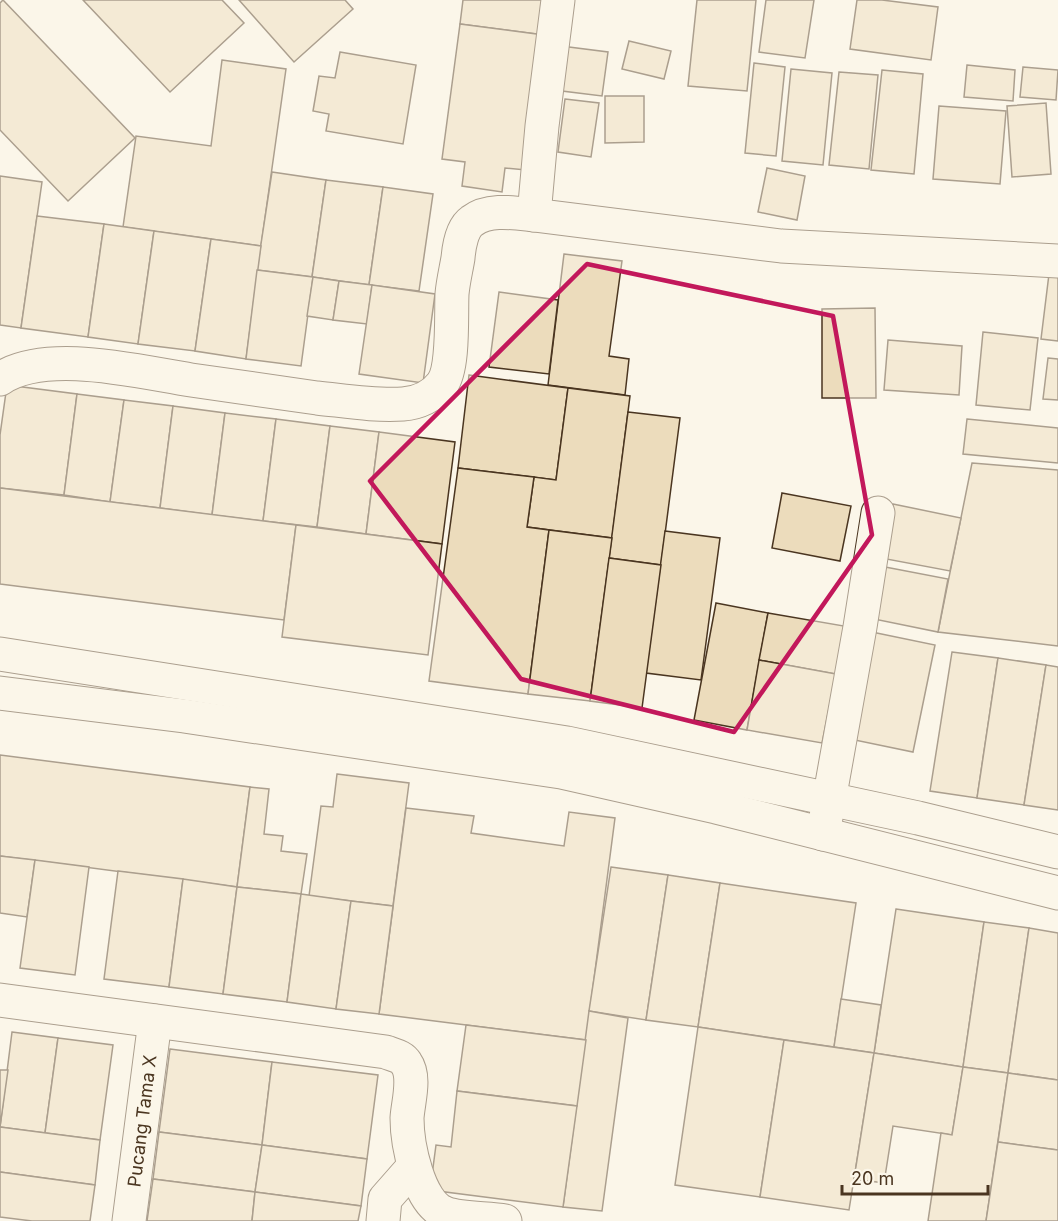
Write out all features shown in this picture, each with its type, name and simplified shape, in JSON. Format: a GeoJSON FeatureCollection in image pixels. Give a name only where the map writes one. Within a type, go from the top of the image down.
{"type":"FeatureCollection","features":[{"type":"Feature","properties":{"kind":"street"},"geometry":{"type":"LineString","coordinates":[[534,216],[542,126],[558,0]]}},
{"type":"Feature","properties":{"kind":"street"},"geometry":{"type":"LineString","coordinates":[[0,379],[26,367],[91,364],[248,389],[351,402],[387,405],[412,403],[432,395],[444,382],[449,365],[452,292],[460,245],[465,232],[472,221],[504,211],[781,246],[1058,261]]}},
{"type":"Feature","properties":{"kind":"street"},"geometry":{"type":"LineString","coordinates":[[824,834],[878,513]]}},
{"type":"Feature","properties":{"kind":"street"},"geometry":{"type":"LineString","coordinates":[[0,654],[438,738],[561,772],[716,807],[1058,893]]}},
{"type":"Feature","properties":{"kind":"street"},"geometry":{"type":"LineString","coordinates":[[0,693],[184,716],[438,738],[567,743],[829,799],[1058,852]]}},
{"type":"Feature","properties":{"kind":"street"},"geometry":{"type":"LineString","coordinates":[[0,1000],[386,1052],[400,1057],[409,1068],[409,1144],[414,1166],[428,1199],[445,1213],[505,1221]]}},
{"type":"Feature","properties":{"kind":"street","name":"Pucang Tama X"},"geometry":{"type":"LineString","coordinates":[[129,1221],[155,1021]]}},
{"type":"Feature","properties":{"kind":"street"},"geometry":{"type":"LineString","coordinates":[[383,1221],[385,1199],[414,1166]]}},
{"type":"Feature","properties":{"kind":"highlighted area"},"geometry":{"type":"Polygon","coordinates":[[[587,264],[833,316],[872,535],[734,732],[521,679],[370,481],[587,264]]]}},
{"type":"Feature","properties":{"kind":"building"},"geometry":{"type":"Polygon","coordinates":[[[3,0],[135,138],[68,201],[0,130],[0,3],[3,0]]]}},
{"type":"Feature","properties":{"kind":"building"},"geometry":{"type":"Polygon","coordinates":[[[83,0],[222,0],[244,23],[170,92],[83,0]]]}},
{"type":"Feature","properties":{"kind":"building"},"geometry":{"type":"Polygon","coordinates":[[[239,0],[345,0],[353,9],[294,62],[239,0]]]}},
{"type":"Feature","properties":{"kind":"building"},"geometry":{"type":"Polygon","coordinates":[[[463,0],[548,0],[544,35],[460,24],[463,0]]]}},
{"type":"Feature","properties":{"kind":"building"},"geometry":{"type":"Polygon","coordinates":[[[697,0],[756,0],[747,91],[688,86],[697,0]]]}},
{"type":"Feature","properties":{"kind":"building"},"geometry":{"type":"Polygon","coordinates":[[[766,0],[814,0],[805,58],[759,52],[766,0]]]}},
{"type":"Feature","properties":{"kind":"building"},"geometry":{"type":"Polygon","coordinates":[[[857,0],[882,0],[938,7],[931,60],[850,49],[857,0]]]}},
{"type":"Feature","properties":{"kind":"building"},"geometry":{"type":"Polygon","coordinates":[[[460,24],[544,35],[526,170],[505,168],[502,192],[462,186],[465,162],[442,159],[460,24]]]}},
{"type":"Feature","properties":{"kind":"building"},"geometry":{"type":"Polygon","coordinates":[[[629,41],[671,51],[664,79],[622,69],[629,41]]]}},
{"type":"Feature","properties":{"kind":"building"},"geometry":{"type":"Polygon","coordinates":[[[561,46],[608,52],[602,96],[554,90],[561,46]]]}},
{"type":"Feature","properties":{"kind":"building"},"geometry":{"type":"Polygon","coordinates":[[[340,52],[416,65],[403,144],[326,131],[329,114],[313,111],[319,76],[335,78],[340,52]]]}},
{"type":"Feature","properties":{"kind":"building"},"geometry":{"type":"Polygon","coordinates":[[[222,60],[286,69],[261,246],[123,227],[136,136],[211,146],[222,60]]]}},
{"type":"Feature","properties":{"kind":"building"},"geometry":{"type":"Polygon","coordinates":[[[754,63],[785,67],[776,156],[745,153],[754,63]]]}},
{"type":"Feature","properties":{"kind":"building"},"geometry":{"type":"Polygon","coordinates":[[[967,65],[1015,70],[1013,101],[964,97],[967,65]]]}},
{"type":"Feature","properties":{"kind":"building"},"geometry":{"type":"Polygon","coordinates":[[[1023,67],[1058,70],[1056,100],[1020,97],[1023,67]]]}},
{"type":"Feature","properties":{"kind":"building"},"geometry":{"type":"Polygon","coordinates":[[[791,69],[832,73],[823,165],[782,161],[791,69]]]}},
{"type":"Feature","properties":{"kind":"building"},"geometry":{"type":"Polygon","coordinates":[[[882,70],[923,74],[914,174],[871,170],[882,70]]]}},
{"type":"Feature","properties":{"kind":"building"},"geometry":{"type":"Polygon","coordinates":[[[839,72],[878,75],[869,169],[829,165],[839,72]]]}},
{"type":"Feature","properties":{"kind":"building"},"geometry":{"type":"Polygon","coordinates":[[[605,96],[644,96],[644,142],[605,143],[605,96]]]}},
{"type":"Feature","properties":{"kind":"building"},"geometry":{"type":"Polygon","coordinates":[[[565,99],[599,103],[591,157],[558,152],[565,99]]]}},
{"type":"Feature","properties":{"kind":"building"},"geometry":{"type":"Polygon","coordinates":[[[1046,103],[1051,174],[1012,177],[1007,106],[1046,103]]]}},
{"type":"Feature","properties":{"kind":"building"},"geometry":{"type":"Polygon","coordinates":[[[939,106],[1006,111],[1000,184],[933,179],[939,106]]]}},
{"type":"Feature","properties":{"kind":"building"},"geometry":{"type":"Polygon","coordinates":[[[767,168],[805,176],[797,220],[758,212],[767,168]]]}},
{"type":"Feature","properties":{"kind":"building"},"geometry":{"type":"Polygon","coordinates":[[[272,172],[326,180],[312,277],[257,270],[272,172]]]}},
{"type":"Feature","properties":{"kind":"building"},"geometry":{"type":"Polygon","coordinates":[[[0,176],[42,182],[21,328],[0,325],[0,176]]]}},
{"type":"Feature","properties":{"kind":"building"},"geometry":{"type":"Polygon","coordinates":[[[326,180],[383,187],[369,285],[312,277],[326,180]]]}},
{"type":"Feature","properties":{"kind":"building"},"geometry":{"type":"Polygon","coordinates":[[[383,187],[433,194],[419,291],[369,285],[383,187]]]}},
{"type":"Feature","properties":{"kind":"building"},"geometry":{"type":"Polygon","coordinates":[[[37,216],[104,224],[88,337],[21,328],[37,216]]]}},
{"type":"Feature","properties":{"kind":"building"},"geometry":{"type":"Polygon","coordinates":[[[104,224],[154,231],[138,344],[88,337],[104,224]]]}},
{"type":"Feature","properties":{"kind":"building"},"geometry":{"type":"Polygon","coordinates":[[[154,231],[211,239],[195,351],[138,344],[154,231]]]}},
{"type":"Feature","properties":{"kind":"building"},"geometry":{"type":"Polygon","coordinates":[[[211,239],[261,246],[246,359],[195,351],[211,239]]]}},
{"type":"Feature","properties":{"kind":"building"},"geometry":{"type":"Polygon","coordinates":[[[564,254],[622,261],[609,356],[629,359],[625,395],[548,385],[564,254]]]}},
{"type":"Feature","properties":{"kind":"building"},"geometry":{"type":"Polygon","coordinates":[[[257,270],[313,277],[301,366],[246,359],[257,270]]]}},
{"type":"Feature","properties":{"kind":"building"},"geometry":{"type":"Polygon","coordinates":[[[1049,274],[1058,275],[1058,341],[1041,339],[1049,274]]]}},
{"type":"Feature","properties":{"kind":"building"},"geometry":{"type":"Polygon","coordinates":[[[313,277],[339,281],[333,320],[307,316],[313,277]]]}},
{"type":"Feature","properties":{"kind":"building"},"geometry":{"type":"Polygon","coordinates":[[[339,281],[372,285],[367,324],[333,320],[339,281]]]}},
{"type":"Feature","properties":{"kind":"building"},"geometry":{"type":"Polygon","coordinates":[[[372,285],[435,294],[423,383],[359,374],[372,285]]]}},
{"type":"Feature","properties":{"kind":"building"},"geometry":{"type":"Polygon","coordinates":[[[499,292],[558,300],[549,374],[489,367],[499,292]]]}},
{"type":"Feature","properties":{"kind":"building"},"geometry":{"type":"Polygon","coordinates":[[[875,308],[876,398],[822,398],[822,309],[875,308]]]}},
{"type":"Feature","properties":{"kind":"building"},"geometry":{"type":"Polygon","coordinates":[[[983,332],[1038,338],[1030,410],[976,405],[983,332]]]}},
{"type":"Feature","properties":{"kind":"building"},"geometry":{"type":"Polygon","coordinates":[[[888,340],[962,346],[959,395],[884,390],[888,340]]]}},
{"type":"Feature","properties":{"kind":"building"},"geometry":{"type":"Polygon","coordinates":[[[1048,358],[1058,359],[1058,400],[1043,399],[1048,358]]]}},
{"type":"Feature","properties":{"kind":"building"},"geometry":{"type":"Polygon","coordinates":[[[469,375],[568,388],[556,480],[458,468],[469,375]]]}},
{"type":"Feature","properties":{"kind":"building"},"geometry":{"type":"Polygon","coordinates":[[[7,385],[77,394],[64,495],[0,488],[0,435],[7,385]]]}},
{"type":"Feature","properties":{"kind":"building"},"geometry":{"type":"Polygon","coordinates":[[[568,388],[630,396],[612,538],[527,527],[534,477],[556,480],[568,388]]]}},
{"type":"Feature","properties":{"kind":"building"},"geometry":{"type":"Polygon","coordinates":[[[77,394],[124,400],[110,502],[64,495],[77,394]]]}},
{"type":"Feature","properties":{"kind":"building"},"geometry":{"type":"Polygon","coordinates":[[[124,400],[173,406],[160,508],[110,502],[124,400]]]}},
{"type":"Feature","properties":{"kind":"building"},"geometry":{"type":"Polygon","coordinates":[[[173,406],[225,413],[212,515],[160,508],[173,406]]]}},
{"type":"Feature","properties":{"kind":"building"},"geometry":{"type":"Polygon","coordinates":[[[628,412],[680,418],[661,565],[609,558],[628,412]]]}},
{"type":"Feature","properties":{"kind":"building"},"geometry":{"type":"Polygon","coordinates":[[[225,413],[276,419],[263,521],[212,515],[225,413]]]}},
{"type":"Feature","properties":{"kind":"building"},"geometry":{"type":"Polygon","coordinates":[[[276,419],[330,426],[317,527],[263,521],[276,419]]]}},
{"type":"Feature","properties":{"kind":"building"},"geometry":{"type":"Polygon","coordinates":[[[967,419],[1058,428],[1058,463],[963,454],[967,419]]]}},
{"type":"Feature","properties":{"kind":"building"},"geometry":{"type":"Polygon","coordinates":[[[330,426],[379,432],[366,534],[317,527],[330,426]]]}},
{"type":"Feature","properties":{"kind":"building"},"geometry":{"type":"Polygon","coordinates":[[[379,432],[455,442],[442,544],[366,534],[379,432]]]}},
{"type":"Feature","properties":{"kind":"building"},"geometry":{"type":"Polygon","coordinates":[[[972,463],[1058,470],[1058,646],[938,632],[972,463]]]}},
{"type":"Feature","properties":{"kind":"building"},"geometry":{"type":"Polygon","coordinates":[[[458,468],[534,477],[527,527],[549,530],[528,694],[429,681],[458,468]]]}},
{"type":"Feature","properties":{"kind":"building"},"geometry":{"type":"Polygon","coordinates":[[[0,488],[296,525],[284,620],[0,584],[0,488]]]}},
{"type":"Feature","properties":{"kind":"building"},"geometry":{"type":"Polygon","coordinates":[[[782,493],[851,506],[840,561],[772,548],[782,493]]]}},
{"type":"Feature","properties":{"kind":"building"},"geometry":{"type":"Polygon","coordinates":[[[893,504],[961,518],[950,571],[881,558],[893,504]]]}},
{"type":"Feature","properties":{"kind":"building"},"geometry":{"type":"Polygon","coordinates":[[[296,525],[442,544],[428,655],[282,637],[296,525]]]}},
{"type":"Feature","properties":{"kind":"building"},"geometry":{"type":"Polygon","coordinates":[[[549,530],[612,538],[590,701],[528,694],[549,530]]]}},
{"type":"Feature","properties":{"kind":"building"},"geometry":{"type":"Polygon","coordinates":[[[665,531],[720,538],[701,680],[646,673],[665,531]]]}},
{"type":"Feature","properties":{"kind":"building"},"geometry":{"type":"Polygon","coordinates":[[[609,558],[661,565],[642,708],[590,701],[609,558]]]}},
{"type":"Feature","properties":{"kind":"building"},"geometry":{"type":"Polygon","coordinates":[[[880,566],[948,579],[938,632],[869,618],[880,566]]]}},
{"type":"Feature","properties":{"kind":"building"},"geometry":{"type":"Polygon","coordinates":[[[716,603],[768,613],[747,730],[694,720],[716,603]]]}},
{"type":"Feature","properties":{"kind":"building"},"geometry":{"type":"Polygon","coordinates":[[[768,613],[844,626],[836,674],[759,660],[768,613]]]}},
{"type":"Feature","properties":{"kind":"building"},"geometry":{"type":"Polygon","coordinates":[[[867,631],[935,645],[913,752],[845,738],[867,631]]]}},
{"type":"Feature","properties":{"kind":"building"},"geometry":{"type":"Polygon","coordinates":[[[952,652],[998,658],[977,798],[930,791],[952,652]]]}},
{"type":"Feature","properties":{"kind":"building"},"geometry":{"type":"Polygon","coordinates":[[[998,658],[1046,665],[1024,805],[977,798],[998,658]]]}},
{"type":"Feature","properties":{"kind":"building"},"geometry":{"type":"Polygon","coordinates":[[[759,660],[836,674],[822,743],[747,730],[759,660]]]}},
{"type":"Feature","properties":{"kind":"building"},"geometry":{"type":"Polygon","coordinates":[[[1046,665],[1058,667],[1058,810],[1024,805],[1046,665]]]}},
{"type":"Feature","properties":{"kind":"building"},"geometry":{"type":"Polygon","coordinates":[[[0,755],[250,787],[237,887],[0,856],[0,755]]]}},
{"type":"Feature","properties":{"kind":"building"},"geometry":{"type":"Polygon","coordinates":[[[337,774],[409,783],[393,906],[309,896],[321,806],[333,807],[337,774]]]}},
{"type":"Feature","properties":{"kind":"building"},"geometry":{"type":"Polygon","coordinates":[[[250,787],[269,789],[264,834],[283,836],[281,851],[307,854],[301,894],[237,887],[250,787]]]}},
{"type":"Feature","properties":{"kind":"building"},"geometry":{"type":"Polygon","coordinates":[[[406,808],[474,816],[471,833],[564,846],[569,812],[615,818],[586,1040],[379,1014],[406,808]]]}},
{"type":"Feature","properties":{"kind":"building"},"geometry":{"type":"Polygon","coordinates":[[[0,856],[35,860],[27,917],[0,913],[0,856]]]}},
{"type":"Feature","properties":{"kind":"building"},"geometry":{"type":"Polygon","coordinates":[[[35,860],[89,867],[75,975],[20,968],[35,860]]]}},
{"type":"Feature","properties":{"kind":"building"},"geometry":{"type":"Polygon","coordinates":[[[611,867],[668,875],[646,1020],[589,1011],[611,867]]]}},
{"type":"Feature","properties":{"kind":"building"},"geometry":{"type":"Polygon","coordinates":[[[118,871],[183,879],[169,987],[104,979],[118,871]]]}},
{"type":"Feature","properties":{"kind":"building"},"geometry":{"type":"Polygon","coordinates":[[[668,875],[720,883],[698,1027],[646,1020],[668,875]]]}},
{"type":"Feature","properties":{"kind":"building"},"geometry":{"type":"Polygon","coordinates":[[[183,879],[237,887],[223,994],[169,987],[183,879]]]}},
{"type":"Feature","properties":{"kind":"building"},"geometry":{"type":"Polygon","coordinates":[[[720,883],[856,903],[834,1047],[698,1027],[720,883]]]}},
{"type":"Feature","properties":{"kind":"building"},"geometry":{"type":"Polygon","coordinates":[[[237,887],[301,894],[287,1002],[223,994],[237,887]]]}},
{"type":"Feature","properties":{"kind":"building"},"geometry":{"type":"Polygon","coordinates":[[[301,894],[351,901],[336,1009],[287,1002],[301,894]]]}},
{"type":"Feature","properties":{"kind":"building"},"geometry":{"type":"Polygon","coordinates":[[[351,901],[393,906],[379,1014],[336,1009],[351,901]]]}},
{"type":"Feature","properties":{"kind":"building"},"geometry":{"type":"Polygon","coordinates":[[[896,909],[984,922],[963,1067],[874,1053],[896,909]]]}},
{"type":"Feature","properties":{"kind":"building"},"geometry":{"type":"Polygon","coordinates":[[[984,922],[1029,928],[1008,1073],[963,1067],[984,922]]]}},
{"type":"Feature","properties":{"kind":"building"},"geometry":{"type":"Polygon","coordinates":[[[1029,928],[1058,933],[1058,1080],[1008,1073],[1029,928]]]}},
{"type":"Feature","properties":{"kind":"building"},"geometry":{"type":"Polygon","coordinates":[[[841,999],[881,1005],[874,1053],[834,1047],[841,999]]]}},
{"type":"Feature","properties":{"kind":"building"},"geometry":{"type":"Polygon","coordinates":[[[589,1011],[628,1018],[602,1211],[563,1207],[589,1011]]]}},
{"type":"Feature","properties":{"kind":"building"},"geometry":{"type":"Polygon","coordinates":[[[466,1025],[586,1040],[577,1106],[457,1091],[466,1025]]]}},
{"type":"Feature","properties":{"kind":"building"},"geometry":{"type":"Polygon","coordinates":[[[698,1027],[784,1040],[760,1197],[675,1185],[698,1027]]]}},
{"type":"Feature","properties":{"kind":"building"},"geometry":{"type":"Polygon","coordinates":[[[12,1032],[58,1038],[45,1133],[0,1127],[12,1032]]]}},
{"type":"Feature","properties":{"kind":"building"},"geometry":{"type":"Polygon","coordinates":[[[58,1038],[113,1045],[100,1140],[45,1133],[58,1038]]]}},
{"type":"Feature","properties":{"kind":"building"},"geometry":{"type":"Polygon","coordinates":[[[784,1040],[874,1053],[849,1210],[760,1197],[784,1040]]]}},
{"type":"Feature","properties":{"kind":"building"},"geometry":{"type":"Polygon","coordinates":[[[170,1049],[272,1062],[262,1145],[159,1132],[170,1049]]]}},
{"type":"Feature","properties":{"kind":"building"},"geometry":{"type":"Polygon","coordinates":[[[874,1053],[963,1067],[952,1135],[893,1126],[884,1183],[854,1179],[874,1053]]]}},
{"type":"Feature","properties":{"kind":"building"},"geometry":{"type":"Polygon","coordinates":[[[272,1062],[378,1075],[367,1159],[262,1145],[272,1062]]]}},
{"type":"Feature","properties":{"kind":"building"},"geometry":{"type":"Polygon","coordinates":[[[963,1067],[1008,1073],[986,1221],[928,1221],[941,1133],[952,1135],[963,1067]]]}},
{"type":"Feature","properties":{"kind":"building"},"geometry":{"type":"Polygon","coordinates":[[[0,1070],[8,1070],[0,1127],[0,1070]]]}},
{"type":"Feature","properties":{"kind":"building"},"geometry":{"type":"Polygon","coordinates":[[[1008,1073],[1058,1080],[1058,1150],[998,1142],[1008,1073]]]}},
{"type":"Feature","properties":{"kind":"building"},"geometry":{"type":"Polygon","coordinates":[[[457,1091],[577,1106],[563,1207],[430,1190],[436,1145],[451,1147],[457,1091]]]}},
{"type":"Feature","properties":{"kind":"building"},"geometry":{"type":"Polygon","coordinates":[[[0,1127],[100,1140],[95,1185],[0,1172],[0,1127]]]}},
{"type":"Feature","properties":{"kind":"building"},"geometry":{"type":"Polygon","coordinates":[[[159,1132],[262,1145],[255,1192],[153,1179],[159,1132]]]}},
{"type":"Feature","properties":{"kind":"building"},"geometry":{"type":"Polygon","coordinates":[[[998,1142],[1058,1150],[1058,1221],[986,1221],[998,1142]]]}},
{"type":"Feature","properties":{"kind":"building"},"geometry":{"type":"Polygon","coordinates":[[[262,1145],[367,1159],[361,1206],[255,1192],[262,1145]]]}},
{"type":"Feature","properties":{"kind":"building"},"geometry":{"type":"Polygon","coordinates":[[[0,1172],[95,1185],[90,1221],[32,1221],[0,1217],[0,1172]]]}},
{"type":"Feature","properties":{"kind":"building"},"geometry":{"type":"Polygon","coordinates":[[[153,1179],[255,1192],[252,1221],[147,1221],[153,1179]]]}},
{"type":"Feature","properties":{"kind":"building"},"geometry":{"type":"Polygon","coordinates":[[[255,1192],[361,1206],[358,1221],[252,1221],[255,1192]]]}}]}
